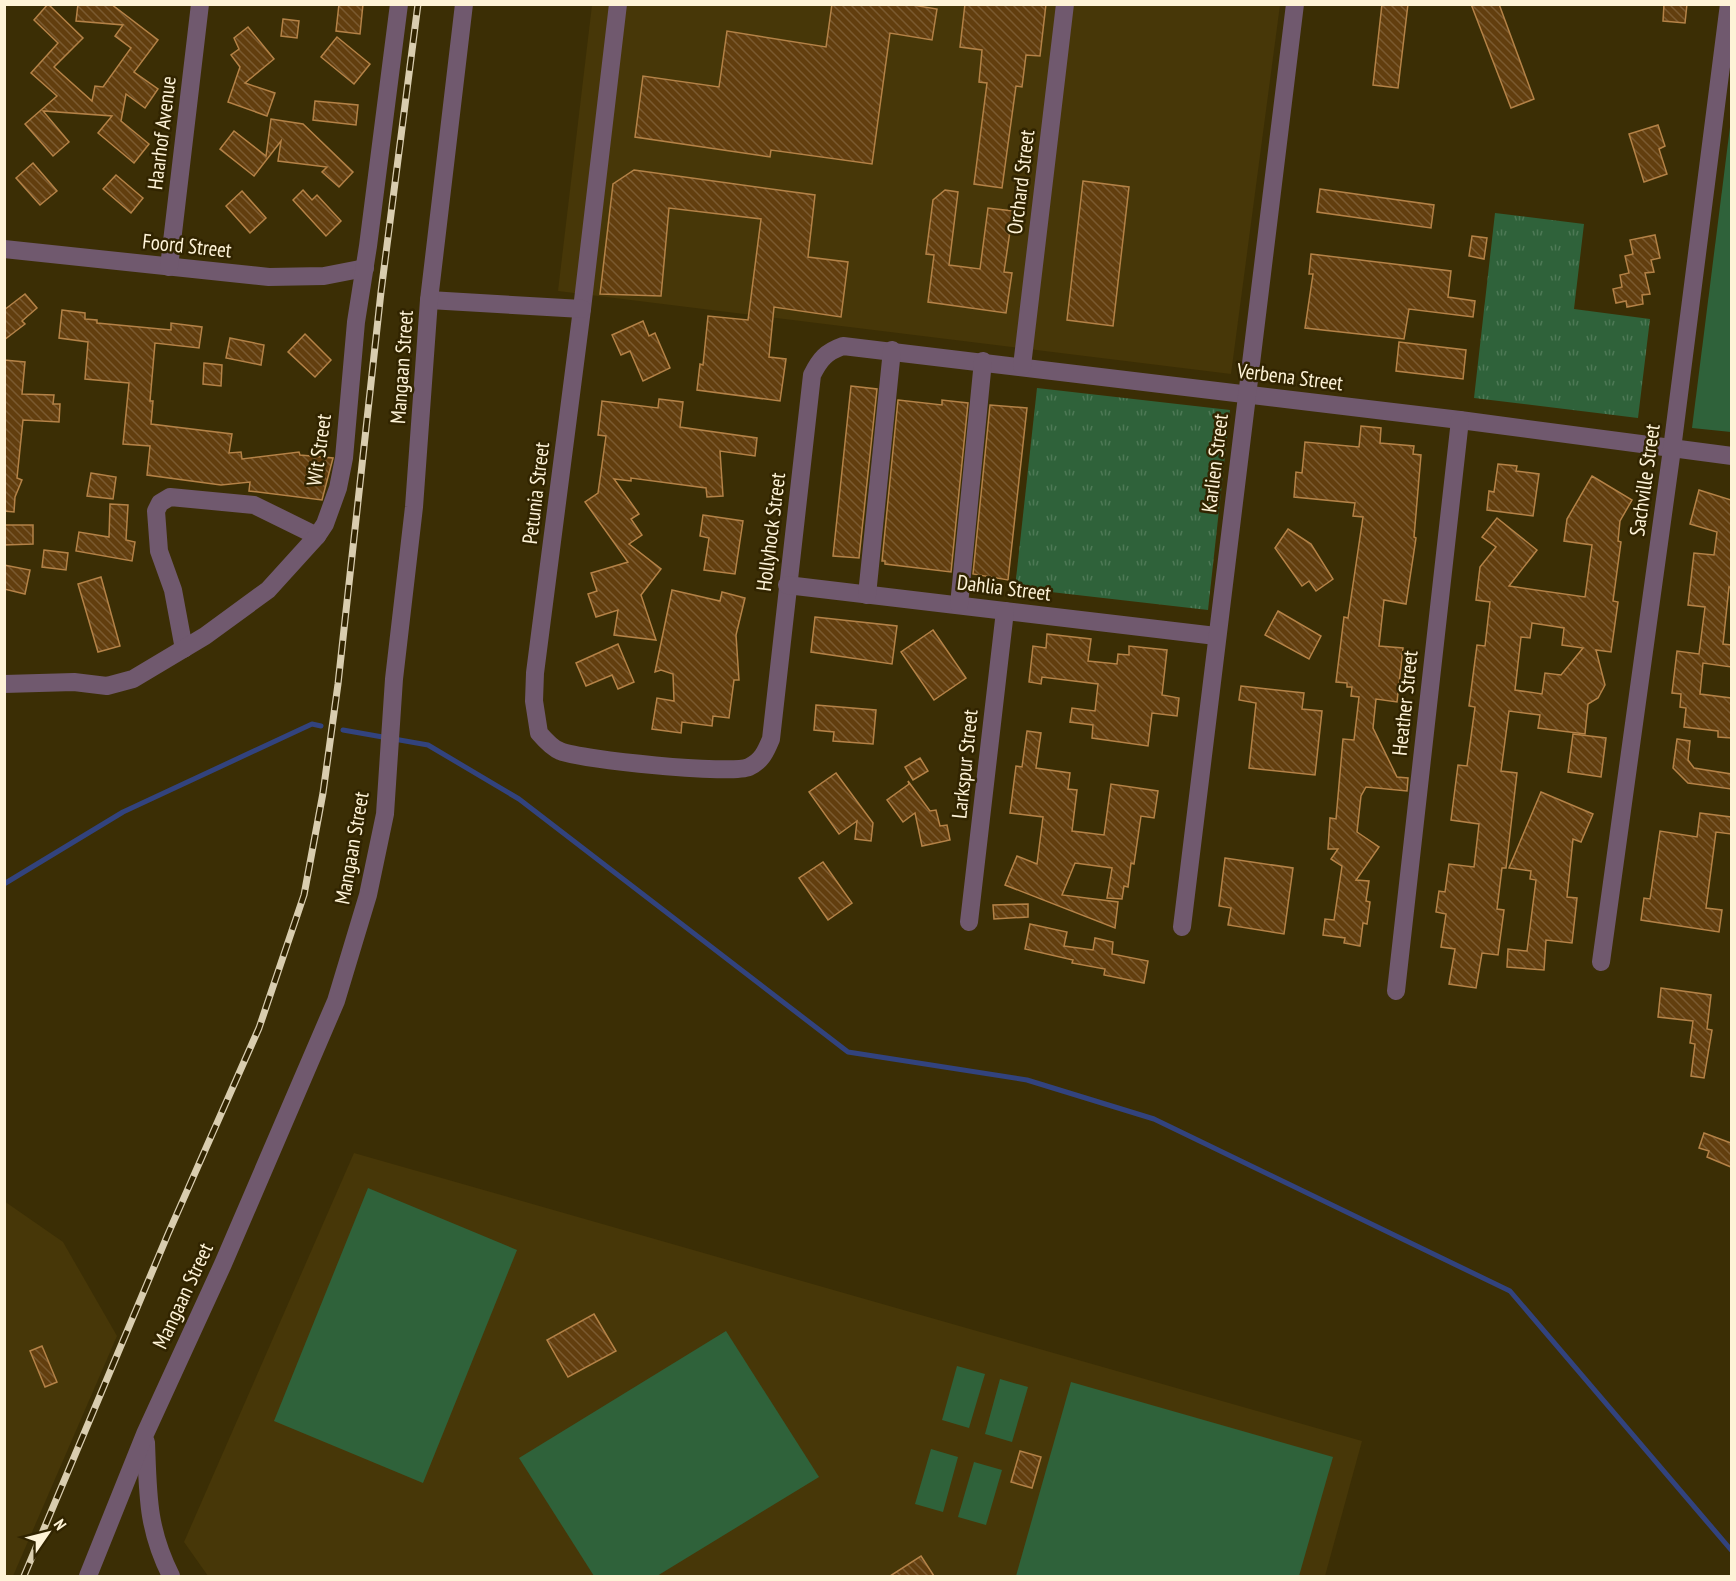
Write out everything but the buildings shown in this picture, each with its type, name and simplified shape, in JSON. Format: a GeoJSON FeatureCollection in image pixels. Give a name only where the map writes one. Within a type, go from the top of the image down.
{"type":"FeatureCollection","features":[{"type":"Feature","properties":{"kind":"street","name":"Haarhof Avenue"},"geometry":{"type":"LineString","coordinates":[[169,267],[200,4]]}},
{"type":"Feature","properties":{"kind":"street","name":"Wit Street"},"geometry":{"type":"LineString","coordinates":[[4,684],[74,682],[107,686],[134,679],[184,649],[268,590],[317,536],[331,510],[344,458],[356,322],[399,4]]}},
{"type":"Feature","properties":{"kind":"street","name":"Mangaan Street"},"geometry":{"type":"LineString","coordinates":[[88,1576],[146,1434],[223,1264],[336,1001],[373,872],[385,814],[387,757],[414,507],[429,300],[464,4]]}},
{"type":"Feature","properties":{"kind":"street","name":"Petunia Street"},"geometry":{"type":"LineString","coordinates":[[618,4],[535,674],[534,701],[539,734],[560,751],[721,770],[738,770],[758,762],[771,739]]}},
{"type":"Feature","properties":{"kind":"street","name":"Orchard Street"},"geometry":{"type":"LineString","coordinates":[[1022,366],[1065,4]]}},
{"type":"Feature","properties":{"kind":"street","name":"Karlien Street"},"geometry":{"type":"LineString","coordinates":[[1182,927],[1295,4]]}},
{"type":"Feature","properties":{"kind":"street","name":"Sachville Street"},"geometry":{"type":"LineString","coordinates":[[1601,962],[1672,449],[1729,4]]}},
{"type":"Feature","properties":{"kind":"street","name":"Foord Street"},"geometry":{"type":"LineString","coordinates":[[4,249],[269,277],[324,276],[365,268]]}},
{"type":"Feature","properties":{"kind":"street"},"geometry":{"type":"LineString","coordinates":[[429,300],[582,309]]}},
{"type":"Feature","properties":{"kind":"street","name":"Verbena Street"},"geometry":{"type":"LineString","coordinates":[[843,346],[892,350],[1460,420],[1731,456]]}},
{"type":"Feature","properties":{"kind":"street","name":"Hollyhock Street"},"geometry":{"type":"LineString","coordinates":[[771,739],[812,375],[819,359],[828,352],[843,346]]}},
{"type":"Feature","properties":{"kind":"street"},"geometry":{"type":"LineString","coordinates":[[867,595],[892,350]]}},
{"type":"Feature","properties":{"kind":"street"},"geometry":{"type":"LineString","coordinates":[[959,605],[983,361]]}},
{"type":"Feature","properties":{"kind":"street","name":"Heather Street"},"geometry":{"type":"LineString","coordinates":[[1396,991],[1460,420]]}},
{"type":"Feature","properties":{"kind":"street"},"geometry":{"type":"LineString","coordinates":[[184,649],[173,590],[159,552],[156,511],[160,503],[170,497],[254,505],[317,536]]}},
{"type":"Feature","properties":{"kind":"street","name":"Dahlia Street"},"geometry":{"type":"LineString","coordinates":[[787,585],[1216,636]]}},
{"type":"Feature","properties":{"kind":"street","name":"Larkspur Street"},"geometry":{"type":"LineString","coordinates":[[969,922],[1005,611]]}},
{"type":"Feature","properties":{"kind":"street"},"geometry":{"type":"LineString","coordinates":[[146,1434],[149,1517],[159,1551],[171,1576]]}},
{"type":"Feature","properties":{"kind":"shaded area"},"geometry":{"type":"Polygon","coordinates":[[[592,5],[1280,5],[1231,374],[558,291],[592,5]]]}},
{"type":"Feature","properties":{"kind":"shaded area"},"geometry":{"type":"Polygon","coordinates":[[[354,1153],[1362,1441],[1325,1576],[208,1576],[184,1542],[354,1153]]]}},
{"type":"Feature","properties":{"kind":"shaded area"},"geometry":{"type":"Polygon","coordinates":[[[4,1201],[63,1242],[117,1336],[13,1576],[4,1576],[4,1201]]]}},
{"type":"Feature","properties":{"kind":"green space"},"geometry":{"type":"Polygon","coordinates":[[[1731,119],[1731,432],[1692,428],[1731,119]]]}},
{"type":"Feature","properties":{"kind":"green space"},"geometry":{"type":"Polygon","coordinates":[[[1495,213],[1584,224],[1574,309],[1650,319],[1638,418],[1474,398],[1495,213]]]}},
{"type":"Feature","properties":{"kind":"green space"},"geometry":{"type":"Polygon","coordinates":[[[1037,388],[1230,410],[1208,610],[1015,588],[1037,388]]]}},
{"type":"Feature","properties":{"kind":"green space"},"geometry":{"type":"Polygon","coordinates":[[[368,1188],[517,1250],[423,1483],[274,1421],[368,1188]]]}},
{"type":"Feature","properties":{"kind":"green space"},"geometry":{"type":"Polygon","coordinates":[[[726,1331],[819,1477],[657,1576],[594,1576],[519,1458],[726,1331]]]}},
{"type":"Feature","properties":{"kind":"green space"},"geometry":{"type":"Polygon","coordinates":[[[957,1366],[985,1374],[969,1428],[942,1420],[957,1366]]]}},
{"type":"Feature","properties":{"kind":"green space"},"geometry":{"type":"Polygon","coordinates":[[[1000,1379],[1028,1387],[1012,1442],[985,1434],[1000,1379]]]}},
{"type":"Feature","properties":{"kind":"green space"},"geometry":{"type":"Polygon","coordinates":[[[1071,1382],[1333,1457],[1299,1576],[1016,1576],[1071,1382]]]}},
{"type":"Feature","properties":{"kind":"green space"},"geometry":{"type":"Polygon","coordinates":[[[931,1449],[958,1457],[943,1512],[915,1504],[931,1449]]]}},
{"type":"Feature","properties":{"kind":"green space"},"geometry":{"type":"Polygon","coordinates":[[[974,1462],[1002,1470],[986,1525],[958,1517],[974,1462]]]}},
{"type":"Feature","properties":{"kind":"waterway"},"geometry":{"type":"LineString","coordinates":[[4,884],[123,812],[312,724],[321,726]]}},
{"type":"Feature","properties":{"kind":"waterway"},"geometry":{"type":"LineString","coordinates":[[343,730],[428,745],[519,799],[848,1052],[1027,1080],[1154,1119],[1510,1291],[1732,1551]]}},
{"type":"Feature","properties":{"kind":"railway"},"geometry":{"type":"LineString","coordinates":[[24,1576],[168,1234],[259,1028],[304,895],[323,793],[338,684],[381,292],[418,4]]}}]}
